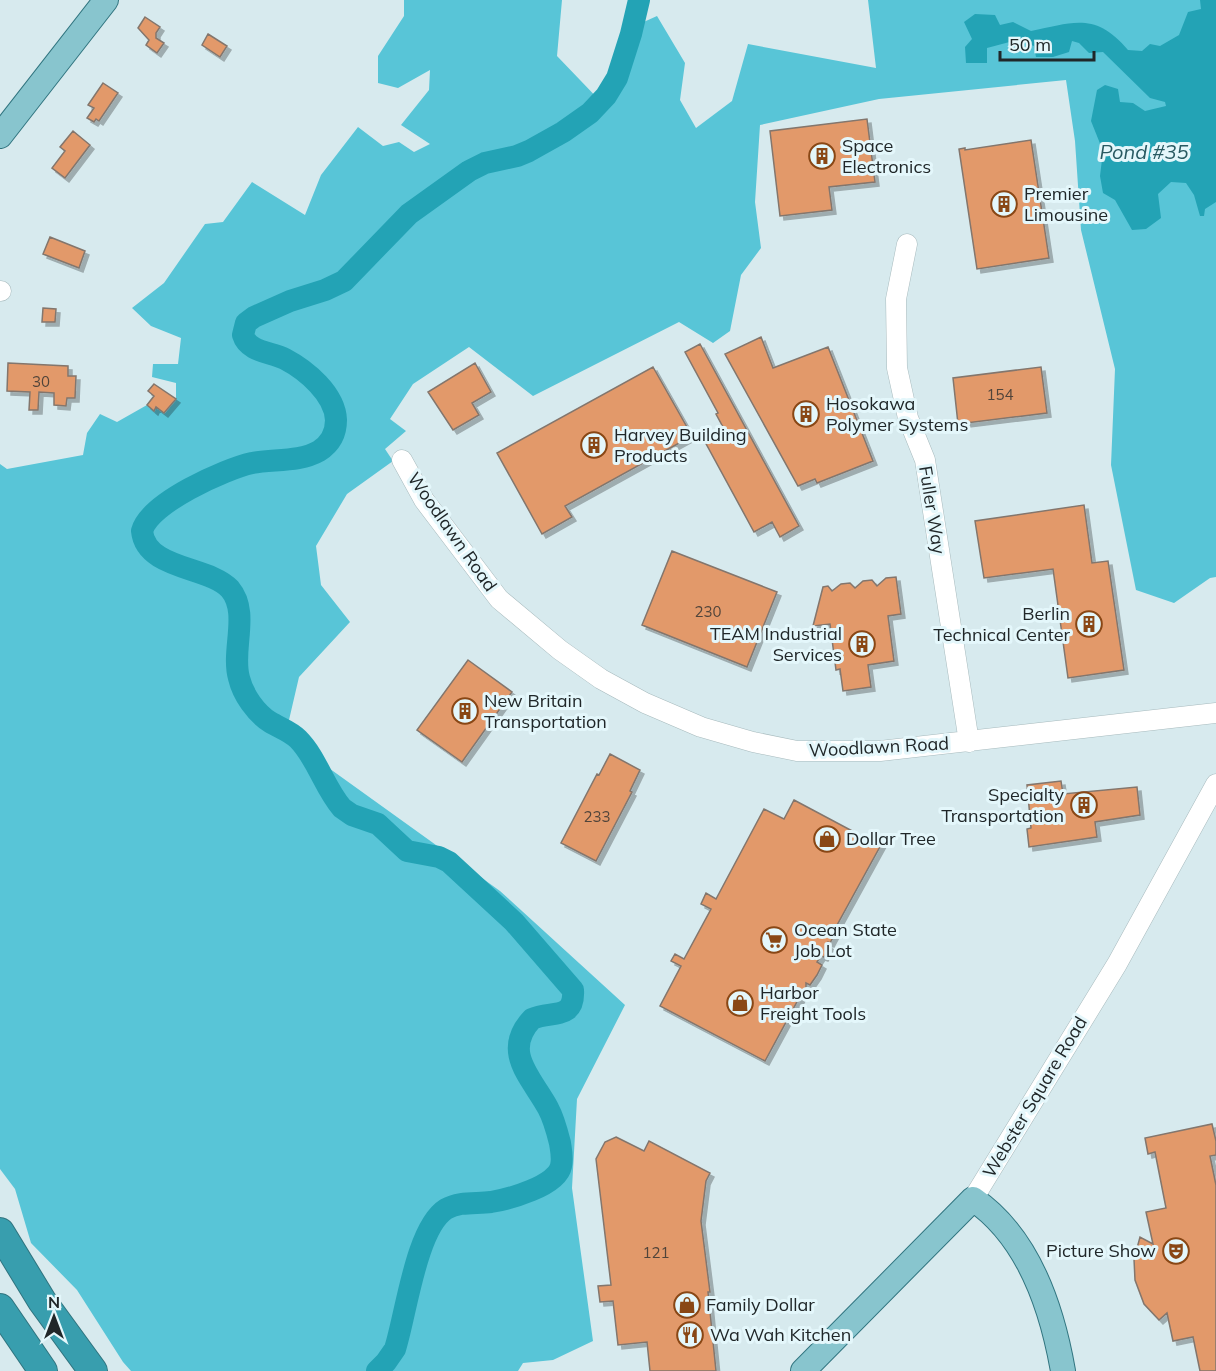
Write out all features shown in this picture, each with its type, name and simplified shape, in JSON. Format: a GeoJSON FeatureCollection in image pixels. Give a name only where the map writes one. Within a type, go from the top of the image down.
{"type":"FeatureCollection","features":[{"type":"Feature","properties":{"kind":"highway"},"geometry":{"type":"LineString","coordinates":[[0,1232],[42,1300],[93,1371]]}},
{"type":"Feature","properties":{"kind":"highway"},"geometry":{"type":"LineString","coordinates":[[0,1308],[43,1371]]}},
{"type":"Feature","properties":{"kind":"main road"},"geometry":{"type":"LineString","coordinates":[[0,136],[106,0]]}},
{"type":"Feature","properties":{"kind":"main road"},"geometry":{"type":"LineString","coordinates":[[973,1199],[1003,1225],[1030,1268],[1051,1318],[1064,1371]]}},
{"type":"Feature","properties":{"kind":"main road","name":"Webster Square Road"},"geometry":{"type":"LineString","coordinates":[[803,1371],[973,1199]]}},
{"type":"Feature","properties":{"kind":"street","name":"Fuller Way"},"geometry":{"type":"LineString","coordinates":[[907,244],[896,299],[897,368],[908,418],[925,460],[969,742]]}},
{"type":"Feature","properties":{"kind":"street","name":"Woodlawn Road"},"geometry":{"type":"LineString","coordinates":[[402,460],[424,500],[499,599],[601,679],[645,703],[702,727],[753,742],[797,751],[880,751],[1216,714]]}},
{"type":"Feature","properties":{"kind":"street","name":"Webster Square Road"},"geometry":{"type":"LineString","coordinates":[[973,1199],[1117,963],[1216,784]]}},
{"type":"Feature","properties":{"kind":"shaded area"},"geometry":{"type":"Polygon","coordinates":[[[404,0],[562,0],[557,56],[604,105],[637,25],[657,16],[685,63],[680,100],[696,128],[732,101],[748,44],[876,68],[868,0],[1216,0],[1216,577],[1210,578],[1174,603],[1136,590],[1111,465],[1115,369],[1081,230],[1075,141],[1066,80],[879,99],[760,125],[755,202],[761,248],[741,275],[730,331],[713,343],[679,322],[533,396],[469,347],[413,384],[390,419],[406,431],[385,449],[393,461],[347,494],[316,546],[321,585],[350,622],[299,677],[289,720],[326,766],[500,891],[625,1005],[577,1099],[572,1188],[593,1341],[553,1360],[523,1363],[518,1371],[131,1371],[77,1290],[31,1243],[15,1189],[0,1169],[0,464],[7,469],[83,455],[87,433],[100,414],[117,422],[147,405],[153,410],[156,407],[165,413],[176,399],[176,383],[152,377],[153,364],[178,364],[181,338],[151,326],[132,308],[164,283],[205,224],[223,222],[252,182],[305,215],[321,175],[358,127],[383,146],[399,142],[414,152],[430,144],[401,125],[429,90],[430,70],[398,88],[378,83],[378,56],[404,16],[404,0]]]}},
{"type":"Feature","properties":{"kind":"water","name":"Pond #35"},"geometry":{"type":"Polygon","coordinates":[[[1200,0],[1216,0],[1216,202],[1205,209],[1204,216],[1200,216],[1194,195],[1186,183],[1171,182],[1158,194],[1161,218],[1146,229],[1132,230],[1115,200],[1103,193],[1100,176],[1103,151],[1091,121],[1097,90],[1105,85],[1118,89],[1120,102],[1133,103],[1145,111],[1166,106],[1165,102],[1150,98],[1103,52],[1089,53],[1079,43],[1072,41],[1069,52],[1053,57],[1036,57],[1034,46],[1017,40],[987,48],[987,63],[966,63],[965,47],[972,39],[964,22],[975,14],[995,15],[1000,25],[1013,22],[1031,31],[1072,23],[1095,25],[1116,38],[1128,50],[1142,51],[1150,44],[1160,46],[1179,35],[1188,12],[1201,9],[1200,0]]]}},
{"type":"Feature","properties":{"kind":"building"},"geometry":{"type":"Polygon","coordinates":[[[145,17],[160,27],[156,38],[164,43],[157,53],[146,45],[149,40],[138,28],[145,17]]]}},
{"type":"Feature","properties":{"kind":"building"},"geometry":{"type":"Polygon","coordinates":[[[208,34],[227,46],[220,57],[202,45],[208,34]]]}},
{"type":"Feature","properties":{"kind":"building"},"geometry":{"type":"Polygon","coordinates":[[[103,83],[118,93],[99,121],[96,119],[94,122],[87,118],[94,108],[88,105],[103,83]]]}},
{"type":"Feature","properties":{"kind":"building","name":"Space Electronics"},"geometry":{"type":"Polygon","coordinates":[[[867,119],[875,182],[829,187],[832,210],[780,216],[770,131],[867,119]]]}},
{"type":"Feature","properties":{"kind":"building"},"geometry":{"type":"Polygon","coordinates":[[[73,131],[90,145],[65,178],[52,168],[65,151],[60,147],[73,131]]]}},
{"type":"Feature","properties":{"kind":"building","name":"Premier Limousine"},"geometry":{"type":"Polygon","coordinates":[[[1031,140],[1049,258],[977,269],[959,149],[1031,140]]]}},
{"type":"Feature","properties":{"kind":"building"},"geometry":{"type":"Polygon","coordinates":[[[50,237],[85,251],[79,268],[43,254],[50,237]]]}},
{"type":"Feature","properties":{"kind":"building"},"geometry":{"type":"Polygon","coordinates":[[[43,308],[56,309],[55,322],[42,322],[43,308]]]}},
{"type":"Feature","properties":{"kind":"building","name":"Hosokawa Polymer Systems"},"geometry":{"type":"Polygon","coordinates":[[[761,337],[773,368],[828,347],[873,461],[817,483],[815,479],[798,486],[725,354],[761,337]]]}},
{"type":"Feature","properties":{"kind":"building"},"geometry":{"type":"Polygon","coordinates":[[[700,344],[799,526],[780,537],[772,522],[754,532],[704,440],[724,429],[716,414],[718,413],[685,352],[700,344]]]}},
{"type":"Feature","properties":{"kind":"building"},"geometry":{"type":"Polygon","coordinates":[[[8,363],[68,366],[68,376],[76,376],[75,398],[67,398],[66,406],[54,405],[54,393],[39,392],[38,410],[29,410],[30,392],[7,391],[8,363]]]}},
{"type":"Feature","properties":{"kind":"building"},"geometry":{"type":"Polygon","coordinates":[[[475,363],[491,392],[472,403],[479,415],[453,430],[428,392],[475,363]]]}},
{"type":"Feature","properties":{"kind":"building","name":"Harvey Building Products"},"geometry":{"type":"Polygon","coordinates":[[[653,367],[692,436],[565,506],[572,517],[542,534],[497,453],[653,367]]]}},
{"type":"Feature","properties":{"kind":"building"},"geometry":{"type":"Polygon","coordinates":[[[1041,367],[1047,413],[958,424],[953,378],[1041,367]]]}},
{"type":"Feature","properties":{"kind":"building"},"geometry":{"type":"Polygon","coordinates":[[[154,384],[176,399],[164,413],[156,407],[154,411],[147,405],[154,396],[148,391],[154,384]]]}},
{"type":"Feature","properties":{"kind":"building","name":"Berlin Technical Center"},"geometry":{"type":"Polygon","coordinates":[[[1084,505],[1092,563],[1108,561],[1124,670],[1068,678],[1053,569],[984,578],[975,521],[1084,505]]]}},
{"type":"Feature","properties":{"kind":"building"},"geometry":{"type":"Polygon","coordinates":[[[672,551],[777,592],[747,667],[642,625],[672,551]]]}},
{"type":"Feature","properties":{"kind":"building","name":"TEAM Industrial Services"},"geometry":{"type":"Polygon","coordinates":[[[896,577],[901,614],[888,616],[894,661],[868,665],[871,687],[843,691],[840,669],[836,670],[830,624],[813,626],[823,587],[828,586],[832,591],[841,584],[850,583],[855,588],[863,581],[872,580],[877,586],[886,578],[896,577]]]}},
{"type":"Feature","properties":{"kind":"building","name":"New Britain Transportation"},"geometry":{"type":"Polygon","coordinates":[[[468,660],[512,692],[462,762],[417,730],[468,660]]]}},
{"type":"Feature","properties":{"kind":"building"},"geometry":{"type":"Polygon","coordinates":[[[610,754],[640,770],[630,791],[632,792],[596,861],[561,843],[610,754]]]}},
{"type":"Feature","properties":{"kind":"building","name":"Specialty Transportation"},"geometry":{"type":"Polygon","coordinates":[[[1061,781],[1063,794],[1137,787],[1140,815],[1095,822],[1097,837],[1029,847],[1027,829],[1031,828],[1027,785],[1061,781]]]}},
{"type":"Feature","properties":{"kind":"building"},"geometry":{"type":"Polygon","coordinates":[[[794,800],[871,841],[873,838],[882,843],[836,927],[838,928],[830,943],[828,942],[830,946],[824,957],[821,956],[817,962],[822,965],[817,975],[810,985],[806,983],[799,1001],[765,1061],[660,1006],[681,966],[671,961],[675,954],[684,959],[711,909],[701,904],[706,893],[716,899],[764,809],[784,819],[794,800]]]}},
{"type":"Feature","properties":{"kind":"building","name":"Picture Show"},"geometry":{"type":"Polygon","coordinates":[[[1212,1124],[1216,1141],[1216,1155],[1210,1156],[1216,1185],[1216,1371],[1200,1371],[1193,1337],[1173,1341],[1167,1313],[1159,1320],[1144,1304],[1135,1280],[1134,1259],[1140,1237],[1153,1244],[1146,1212],[1166,1208],[1155,1152],[1148,1154],[1145,1138],[1212,1124]]]}},
{"type":"Feature","properties":{"kind":"building"},"geometry":{"type":"Polygon","coordinates":[[[616,1137],[644,1151],[649,1141],[710,1173],[706,1181],[701,1221],[710,1292],[708,1292],[716,1371],[650,1371],[647,1342],[618,1345],[613,1301],[600,1302],[598,1286],[611,1285],[596,1159],[605,1142],[616,1137]]]}},
{"type":"Feature","properties":{"kind":"waterway"},"geometry":{"type":"LineString","coordinates":[[377,1371],[395,1349],[413,1273],[427,1234],[436,1219],[446,1209],[457,1205],[491,1202],[531,1190],[551,1180],[558,1173],[562,1157],[552,1116],[522,1065],[519,1043],[523,1031],[532,1019],[566,1010],[573,1000],[573,990],[514,922],[449,862],[439,857],[407,851],[378,824],[352,815],[342,808],[305,747],[292,734],[260,714],[244,691],[237,667],[239,609],[230,589],[208,576],[154,553],[146,544],[142,531],[158,509],[207,480],[252,463],[312,455],[329,442],[334,434],[336,420],[331,401],[325,392],[310,376],[293,364],[250,345],[243,335],[246,323],[290,301],[325,290],[344,281],[409,214],[469,171],[485,163],[529,151],[563,132],[590,113],[606,96],[617,78],[639,0]]}},
{"type":"Feature","properties":{"kind":"place","name":"Space Electronics"},"geometry":{"type":"Point","coordinates":[822,156]}},
{"type":"Feature","properties":{"kind":"place","name":"Premier Limousine"},"geometry":{"type":"Point","coordinates":[1004,204]}},
{"type":"Feature","properties":{"kind":"place","name":"Hosokawa Polymer Systems"},"geometry":{"type":"Point","coordinates":[806,414]}},
{"type":"Feature","properties":{"kind":"place","name":"Harvey Building Products"},"geometry":{"type":"Point","coordinates":[594,445]}},
{"type":"Feature","properties":{"kind":"place","name":"Berlin Technical Center"},"geometry":{"type":"Point","coordinates":[1089,624]}},
{"type":"Feature","properties":{"kind":"place","name":"TEAM Industrial Services"},"geometry":{"type":"Point","coordinates":[862,644]}},
{"type":"Feature","properties":{"kind":"place","name":"New Britain Transportation"},"geometry":{"type":"Point","coordinates":[465,711]}},
{"type":"Feature","properties":{"kind":"place","name":"Specialty Transportation"},"geometry":{"type":"Point","coordinates":[1084,805]}},
{"type":"Feature","properties":{"kind":"place","name":"Dollar Tree"},"geometry":{"type":"Point","coordinates":[827,839]}},
{"type":"Feature","properties":{"kind":"place","name":"Ocean State Job Lot"},"geometry":{"type":"Point","coordinates":[774,940]}},
{"type":"Feature","properties":{"kind":"place","name":"Harbor Freight Tools"},"geometry":{"type":"Point","coordinates":[740,1003]}},
{"type":"Feature","properties":{"kind":"place","name":"Picture Show"},"geometry":{"type":"Point","coordinates":[1176,1251]}},
{"type":"Feature","properties":{"kind":"place","name":"Family Dollar"},"geometry":{"type":"Point","coordinates":[687,1305]}},
{"type":"Feature","properties":{"kind":"place","name":"Wa Wah Kitchen"},"geometry":{"type":"Point","coordinates":[690,1335]}}]}
